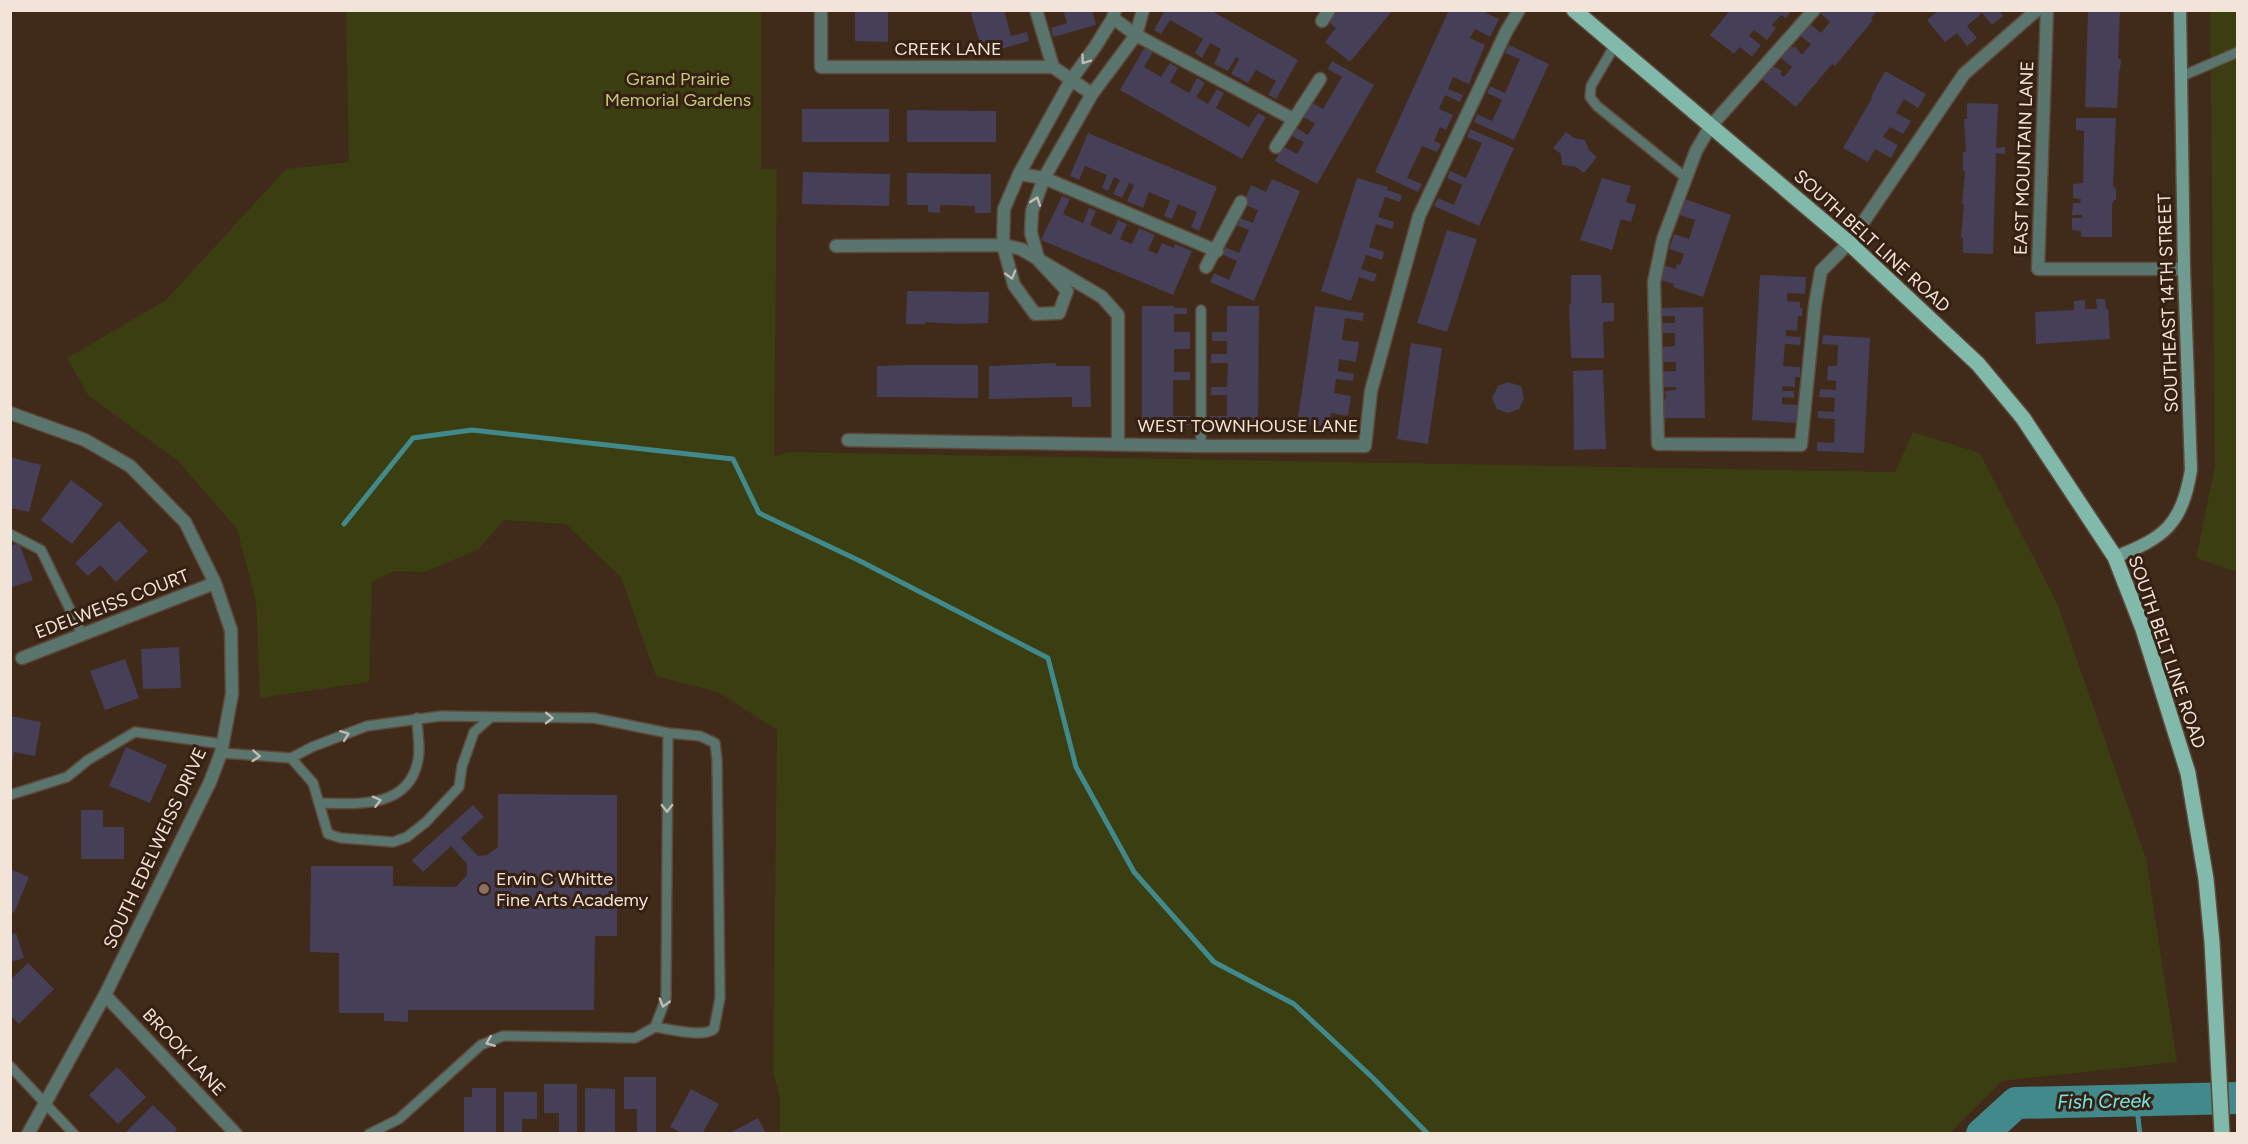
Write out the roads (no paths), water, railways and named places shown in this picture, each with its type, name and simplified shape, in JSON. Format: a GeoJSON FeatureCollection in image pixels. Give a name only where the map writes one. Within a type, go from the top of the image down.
{"type":"FeatureCollection","features":[{"type":"Feature","properties":{"kind":"main road","name":"SOUTH BELT LINE ROAD"},"geometry":{"type":"LineString","coordinates":[[1574,10],[1849,243],[1978,364],[2023,418],[2115,557],[2146,638],[2188,773],[2206,879],[2212,942],[2222,1134]]}},
{"type":"Feature","properties":{"kind":"street","name":"CREEK LANE"},"geometry":{"type":"LineString","coordinates":[[821,10],[821,67],[1053,67]]}},
{"type":"Feature","properties":{"kind":"street"},"geometry":{"type":"LineString","coordinates":[[1036,10],[1053,67],[1092,94]]}},
{"type":"Feature","properties":{"kind":"street"},"geometry":{"type":"LineString","coordinates":[[1143,10],[1136,35],[1092,94],[1044,178],[1032,211],[1031,233],[1039,261],[1067,291],[1059,313],[1035,314],[1014,285],[1003,245],[1004,209],[1019,174],[1071,80],[1114,14],[1136,35],[1293,119]]}},
{"type":"Feature","properties":{"kind":"street","name":"WEST TOWNHOUSE LANE"},"geometry":{"type":"LineString","coordinates":[[848,440],[1201,446],[1365,446],[1371,391],[1419,216],[1518,10]]}},
{"type":"Feature","properties":{"kind":"street"},"geometry":{"type":"LineString","coordinates":[[1686,178],[1696,151],[1710,127],[1814,10]]}},
{"type":"Feature","properties":{"kind":"street","name":"EAST MOUNTAIN LANE"},"geometry":{"type":"LineString","coordinates":[[1686,178],[1664,239],[1654,282],[1658,444],[1801,445],[1815,305],[1821,271],[1849,243],[1964,74],[2037,10]]}},
{"type":"Feature","properties":{"kind":"street","name":"EAST MOUNTAIN LANE"},"geometry":{"type":"LineString","coordinates":[[2047,10],[2038,269],[2184,269]]}},
{"type":"Feature","properties":{"kind":"street","name":"SOUTHEAST 14TH STREET"},"geometry":{"type":"LineString","coordinates":[[2115,557],[2148,544],[2165,532],[2187,493],[2191,470],[2184,269],[2181,10]]}},
{"type":"Feature","properties":{"kind":"street"},"geometry":{"type":"LineString","coordinates":[[1276,147],[1320,79]]}},
{"type":"Feature","properties":{"kind":"street"},"geometry":{"type":"LineString","coordinates":[[1019,174],[1044,178],[1216,251]]}},
{"type":"Feature","properties":{"kind":"street"},"geometry":{"type":"LineString","coordinates":[[1206,267],[1241,202]]}},
{"type":"Feature","properties":{"kind":"street"},"geometry":{"type":"LineString","coordinates":[[836,246],[1003,245],[1021,249],[1102,297],[1118,315],[1118,444]]}},
{"type":"Feature","properties":{"kind":"street","name":"SOUTH EDELWEISS DRIVE"},"geometry":{"type":"LineString","coordinates":[[10,413],[85,440],[130,466],[185,522],[215,583],[231,630],[232,694],[222,749],[210,782],[105,995],[28,1134]]}},
{"type":"Feature","properties":{"kind":"street","name":"EDELWEISS COURT"},"geometry":{"type":"LineString","coordinates":[[22,658],[215,583]]}},
{"type":"Feature","properties":{"kind":"street","name":"BROOK LANE"},"geometry":{"type":"LineString","coordinates":[[105,995],[236,1134]]}},
{"type":"Feature","properties":{"kind":"lane"},"geometry":{"type":"LineString","coordinates":[[1614,45],[1591,86],[1590,97],[1597,106],[1686,178]]}},
{"type":"Feature","properties":{"kind":"lane"},"geometry":{"type":"LineString","coordinates":[[2180,77],[2238,52]]}},
{"type":"Feature","properties":{"kind":"lane"},"geometry":{"type":"LineString","coordinates":[[1201,310],[1201,446]]}},
{"type":"Feature","properties":{"kind":"lane"},"geometry":{"type":"LineString","coordinates":[[10,534],[41,550],[82,634]]}},
{"type":"Feature","properties":{"kind":"lane"},"geometry":{"type":"LineString","coordinates":[[10,795],[67,777],[88,760],[135,732],[222,749],[291,758],[312,747],[367,726],[441,716],[594,718],[668,733],[700,736],[715,743],[720,998],[714,1029],[710,1032],[699,1033],[655,1027],[635,1038],[503,1036],[481,1045],[399,1119],[369,1134]]}},
{"type":"Feature","properties":{"kind":"lane"},"geometry":{"type":"LineString","coordinates":[[291,758],[313,783],[328,834],[341,838],[393,842],[407,837],[426,822],[459,787],[462,766],[474,732],[491,717]]}},
{"type":"Feature","properties":{"kind":"lane"},"geometry":{"type":"LineString","coordinates":[[319,803],[361,805],[393,797],[409,782],[418,760],[417,718]]}},
{"type":"Feature","properties":{"kind":"lane"},"geometry":{"type":"LineString","coordinates":[[655,1027],[666,998],[668,733]]}},
{"type":"Feature","properties":{"kind":"lane"},"geometry":{"type":"LineString","coordinates":[[10,1066],[74,1134]]}},
{"type":"Feature","properties":{"kind":"waterway"},"geometry":{"type":"LineString","coordinates":[[344,524],[413,438],[472,430],[733,459],[759,513],[860,561],[1048,658],[1076,767],[1134,872],[1214,962],[1294,1004],[1373,1078],[1428,1134]]}},
{"type":"Feature","properties":{"kind":"waterway","name":"Fish Creek"},"geometry":{"type":"LineString","coordinates":[[1982,1134],[2016,1103],[2238,1098]]}},
{"type":"Feature","properties":{"kind":"waterway"},"geometry":{"type":"LineString","coordinates":[[2136,1101],[2140,1134]]}},
{"type":"Feature","properties":{"kind":"place","name":"Ervin C Whitte Fine Arts Academy"},"geometry":{"type":"Point","coordinates":[484,889]}},
{"type":"Feature","properties":{"kind":"park label","name":"Grand Prairie Memorial Gardens"},"geometry":{"type":"Point","coordinates":[678,89]}}]}
